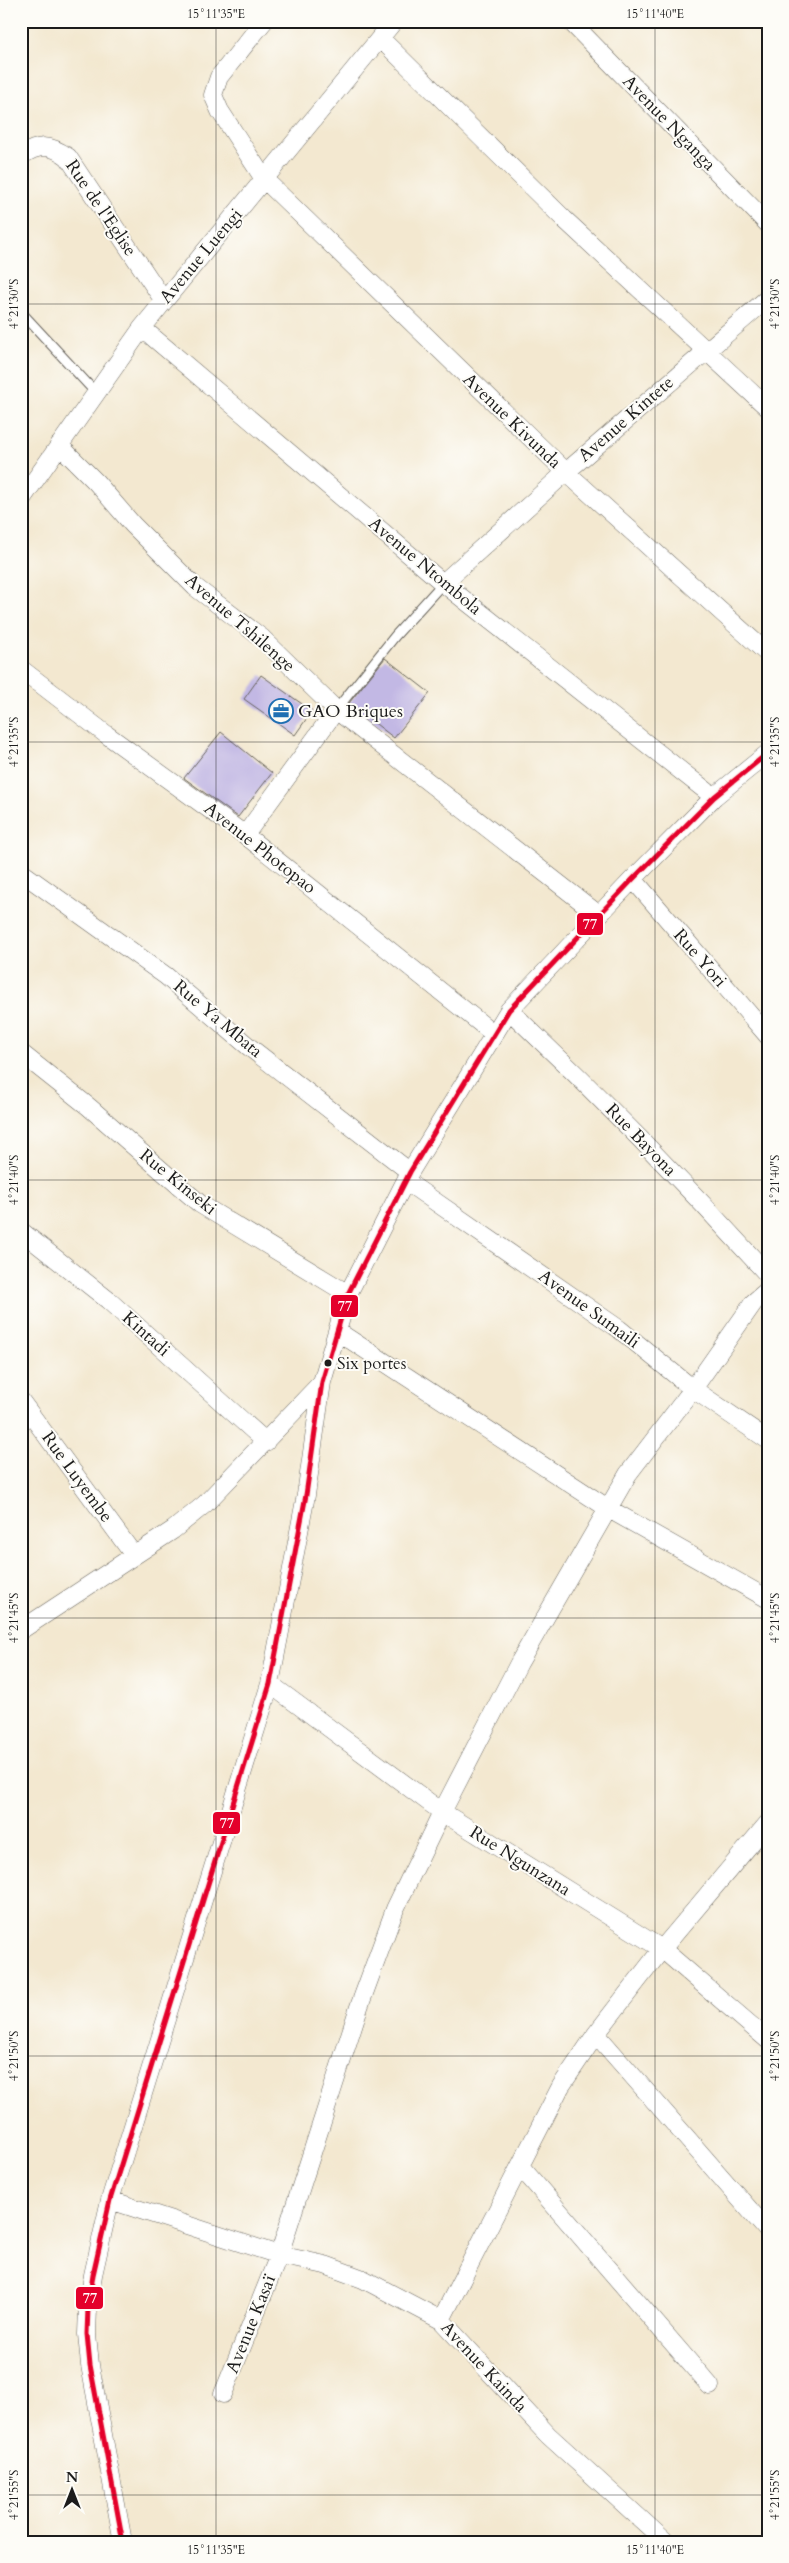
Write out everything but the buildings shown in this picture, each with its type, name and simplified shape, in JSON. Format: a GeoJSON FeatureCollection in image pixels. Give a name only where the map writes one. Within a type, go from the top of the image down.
{"type":"FeatureCollection","features":[{"type":"Feature","properties":{"kind":"street","name":"Avenue Kivunda"},"geometry":{"type":"LineString","coordinates":[[264,21],[219,76],[213,95],[220,111],[264,179],[566,472],[768,654]]}},
{"type":"Feature","properties":{"kind":"street","name":"Avenue Luengi"},"geometry":{"type":"LineString","coordinates":[[21,500],[142,328],[394,21]]}},
{"type":"Feature","properties":{"kind":"street","name":"Avenue Nganga"},"geometry":{"type":"LineString","coordinates":[[570,21],[768,224]]}},
{"type":"Feature","properties":{"kind":"street"},"geometry":{"type":"LineString","coordinates":[[381,39],[564,219],[768,408]]}},
{"type":"Feature","properties":{"kind":"street","name":"Rue de l'Eglise"},"geometry":{"type":"LineString","coordinates":[[21,156],[33,148],[46,146],[58,149],[68,157],[164,301]]}},
{"type":"Feature","properties":{"kind":"street","name":"Avenue Kintete"},"geometry":{"type":"LineString","coordinates":[[442,583],[705,350],[768,298]]}},
{"type":"Feature","properties":{"kind":"street","name":"Avenue Ntombola"},"geometry":{"type":"LineString","coordinates":[[142,328],[442,583],[714,797]]}},
{"type":"Feature","properties":{"kind":"street","name":"Avenue Tshilenge"},"geometry":{"type":"LineString","coordinates":[[59,445],[96,482],[133,525],[195,587],[262,638],[336,710],[599,915]]}},
{"type":"Feature","properties":{"kind":"street","name":"Avenue Photopao"},"geometry":{"type":"LineString","coordinates":[[21,669],[106,735],[245,835],[494,1034]]}},
{"type":"Feature","properties":{"kind":"street"},"geometry":{"type":"LineString","coordinates":[[245,835],[336,710]]}},
{"type":"Feature","properties":{"kind":"street"},"geometry":{"type":"LineString","coordinates":[[123,2542],[90,2365],[87,2334],[88,2308],[93,2275],[110,2200],[270,1684],[306,1495],[322,1382],[348,1294],[408,1177],[509,1010],[714,797],[768,753]]}},
{"type":"Feature","properties":{"kind":"street","name":"Rue Ya Mbata"},"geometry":{"type":"LineString","coordinates":[[21,872],[166,976],[408,1177]]}},
{"type":"Feature","properties":{"kind":"street","name":"Rue Yori"},"geometry":{"type":"LineString","coordinates":[[633,879],[768,1036]]}},
{"type":"Feature","properties":{"kind":"street","name":"Rue Bayona"},"geometry":{"type":"LineString","coordinates":[[509,1010],[584,1082],[714,1215],[768,1275]]}},
{"type":"Feature","properties":{"kind":"street","name":"Rue Kinseki"},"geometry":{"type":"LineString","coordinates":[[21,1053],[88,1106],[200,1204],[348,1294]]}},
{"type":"Feature","properties":{"kind":"street","name":"Avenue Sumaili"},"geometry":{"type":"LineString","coordinates":[[408,1177],[619,1329],[693,1390],[768,1440]]}},
{"type":"Feature","properties":{"kind":"street","name":"Kintadi"},"geometry":{"type":"LineString","coordinates":[[21,1231],[108,1300],[266,1442]]}},
{"type":"Feature","properties":{"kind":"street","name":"Avenue Kasaï"},"geometry":{"type":"LineString","coordinates":[[223,2394],[279,2254],[359,2006],[395,1909],[442,1812],[519,1663],[644,1451],[693,1390],[754,1302],[768,1290]]}},
{"type":"Feature","properties":{"kind":"street"},"geometry":{"type":"LineString","coordinates":[[337,1331],[609,1509],[768,1599]]}},
{"type":"Feature","properties":{"kind":"street"},"geometry":{"type":"LineString","coordinates":[[21,1630],[133,1554],[173,1530],[205,1504],[322,1382]]}},
{"type":"Feature","properties":{"kind":"street","name":"Rue Luyembe"},"geometry":{"type":"LineString","coordinates":[[21,1401],[133,1554]]}},
{"type":"Feature","properties":{"kind":"street","name":"Rue Ngunzana"},"geometry":{"type":"LineString","coordinates":[[270,1684],[442,1812],[662,1949],[768,2040]]}},
{"type":"Feature","properties":{"kind":"street"},"geometry":{"type":"LineString","coordinates":[[441,2320],[561,2086],[596,2034],[662,1949],[768,1823]]}},
{"type":"Feature","properties":{"kind":"street"},"geometry":{"type":"LineString","coordinates":[[596,2034],[768,2231]]}},
{"type":"Feature","properties":{"kind":"street"},"geometry":{"type":"LineString","coordinates":[[520,2166],[710,2386]]}},
{"type":"Feature","properties":{"kind":"street","name":"Avenue Kainda"},"geometry":{"type":"LineString","coordinates":[[110,2200],[279,2254],[325,2265],[363,2279],[441,2320],[548,2435],[661,2538]]}},
{"type":"Feature","properties":{"kind":"lane"},"geometry":{"type":"LineString","coordinates":[[21,312],[96,393]]}},
{"type":"Feature","properties":{"kind":"lane"},"geometry":{"type":"LineString","coordinates":[[336,710],[395,636],[442,583]]}},
{"type":"Feature","properties":{"kind":"transit line","name":"77"},"geometry":{"type":"LineString","coordinates":[[123,2542],[90,2365],[87,2334],[88,2308],[93,2275],[110,2200],[270,1684],[306,1495],[322,1382],[348,1294],[410,1172],[509,1010],[714,797],[768,753]]}},
{"type":"Feature","properties":{"kind":"place","name":"GAO Briques"},"geometry":{"type":"Point","coordinates":[281,711]}},
{"type":"Feature","properties":{"kind":"place","name":"Six portes"},"geometry":{"type":"Point","coordinates":[328,1363]}}]}
